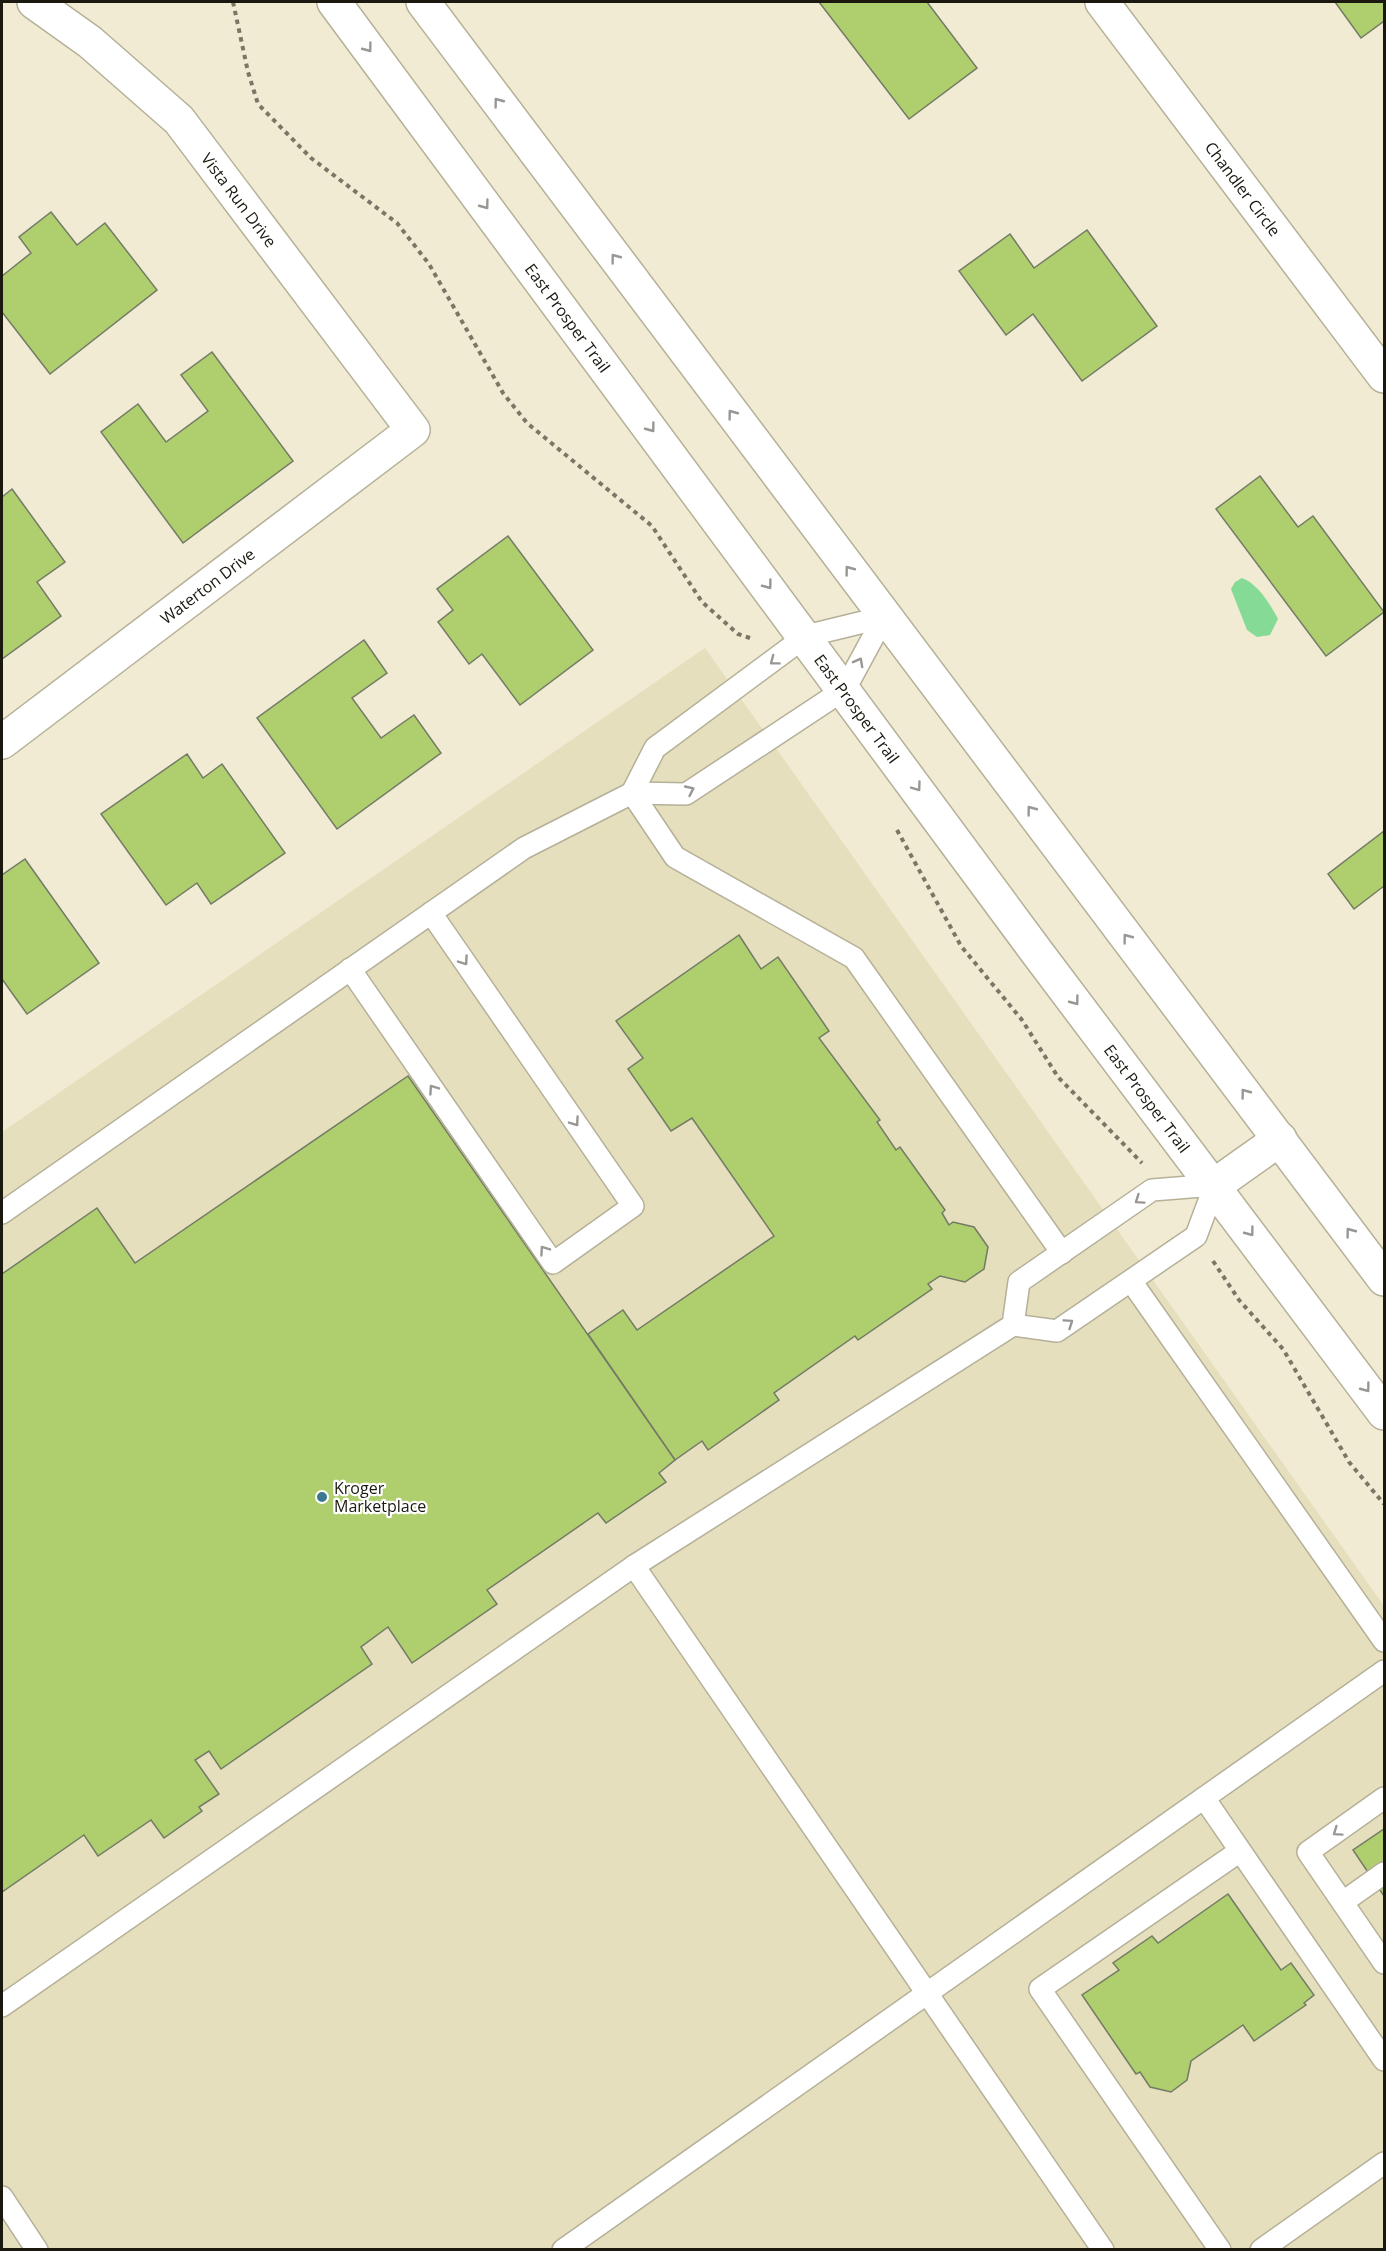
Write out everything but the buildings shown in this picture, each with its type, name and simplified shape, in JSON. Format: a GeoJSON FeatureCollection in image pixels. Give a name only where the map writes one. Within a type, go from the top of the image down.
{"type":"FeatureCollection","features":[{"type":"Feature","properties":{"kind":"main road","name":"Vista Run Drive"},"geometry":{"type":"LineString","coordinates":[[34,2],[90,42],[179,120],[412,430]]}},
{"type":"Feature","properties":{"kind":"main road","name":"East Prosper Trail"},"geometry":{"type":"LineString","coordinates":[[333,2],[806,636],[1039,955],[1215,1185],[1384,1413]]}},
{"type":"Feature","properties":{"kind":"main road"},"geometry":{"type":"LineString","coordinates":[[423,2],[1384,1279]]}},
{"type":"Feature","properties":{"kind":"main road","name":"Chandler Circle"},"geometry":{"type":"LineString","coordinates":[[1102,2],[1384,376]]}},
{"type":"Feature","properties":{"kind":"main road","name":"Waterton Drive"},"geometry":{"type":"LineString","coordinates":[[2,742],[412,430]]}},
{"type":"Feature","properties":{"kind":"main road"},"geometry":{"type":"LineString","coordinates":[[1215,1185],[1280,1139]]}},
{"type":"Feature","properties":{"kind":"lane"},"geometry":{"type":"LineString","coordinates":[[632,793],[655,748],[806,636],[884,617]]}},
{"type":"Feature","properties":{"kind":"lane"},"geometry":{"type":"LineString","coordinates":[[2,1213],[524,848],[632,793],[686,794],[845,689],[884,617]]}},
{"type":"Feature","properties":{"kind":"lane"},"geometry":{"type":"LineString","coordinates":[[632,793],[675,857],[854,958],[1062,1253]]}},
{"type":"Feature","properties":{"kind":"lane"},"geometry":{"type":"LineString","coordinates":[[350,969],[553,1263],[633,1206],[431,913]]}},
{"type":"Feature","properties":{"kind":"lane"},"geometry":{"type":"LineString","coordinates":[[2,2006],[634,1566],[1013,1325],[1057,1331],[1131,1281],[1196,1236],[1215,1185],[1152,1190],[1019,1282],[1013,1325]]}},
{"type":"Feature","properties":{"kind":"lane"},"geometry":{"type":"LineString","coordinates":[[1131,1281],[1384,1641]]}},
{"type":"Feature","properties":{"kind":"lane"},"geometry":{"type":"LineString","coordinates":[[634,1566],[1103,2250]]}},
{"type":"Feature","properties":{"kind":"lane"},"geometry":{"type":"LineString","coordinates":[[569,2248],[1384,1671]]}},
{"type":"Feature","properties":{"kind":"lane"},"geometry":{"type":"LineString","coordinates":[[1204,1798],[1384,2060]]}},
{"type":"Feature","properties":{"kind":"lane"},"geometry":{"type":"LineString","coordinates":[[1384,1798],[1308,1852],[1384,1963]]}},
{"type":"Feature","properties":{"kind":"lane"},"geometry":{"type":"LineString","coordinates":[[1220,2250],[1040,1989],[1240,1851]]}},
{"type":"Feature","properties":{"kind":"lane"},"geometry":{"type":"LineString","coordinates":[[1343,1902],[1384,1874]]}},
{"type":"Feature","properties":{"kind":"lane"},"geometry":{"type":"LineString","coordinates":[[1260,2250],[1384,2163]]}},
{"type":"Feature","properties":{"kind":"lane"},"geometry":{"type":"LineString","coordinates":[[2,2197],[37,2250]]}},
{"type":"Feature","properties":{"kind":"shaded area"},"geometry":{"type":"Polygon","coordinates":[[[1242,578],[1258,589],[1278,619],[1270,635],[1257,637],[1247,630],[1231,589],[1235,582],[1242,578]]]}},
{"type":"Feature","properties":{"kind":"shaded area"},"geometry":{"type":"Polygon","coordinates":[[[705,648],[1384,1606],[1384,2249],[2,2249],[2,1132],[705,648]]]}},
{"type":"Feature","properties":{"kind":"place","name":"Kroger Marketplace"},"geometry":{"type":"Point","coordinates":[322,1497]}}]}
